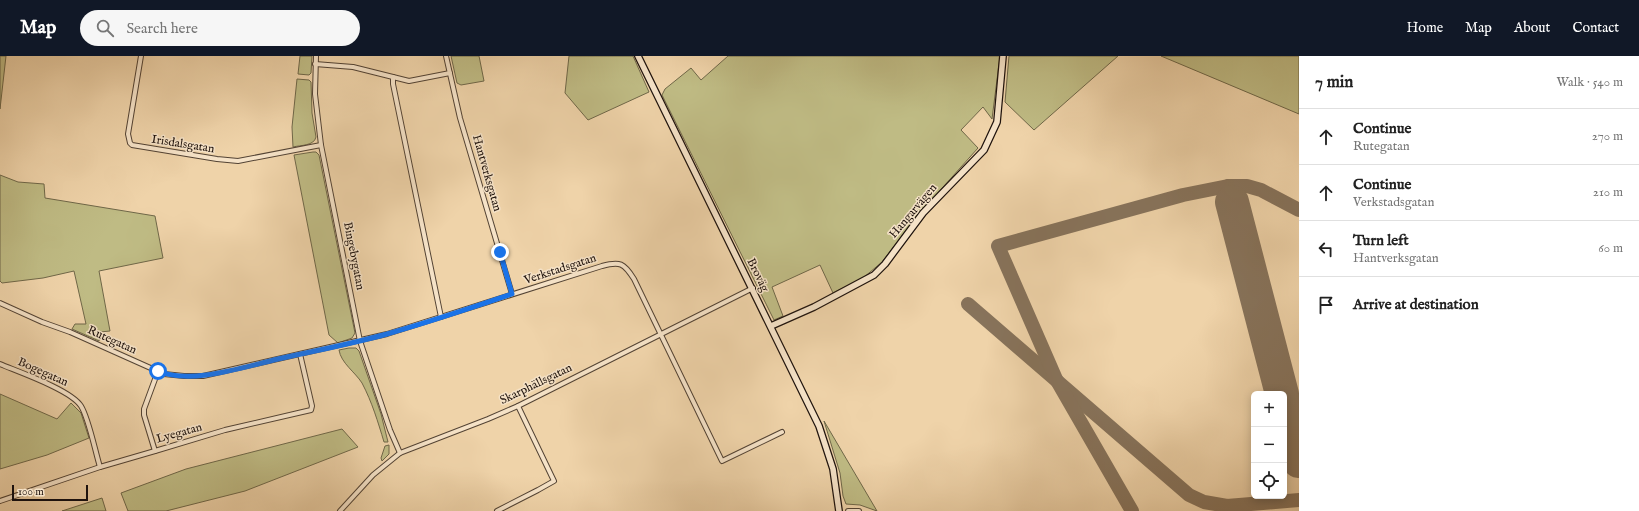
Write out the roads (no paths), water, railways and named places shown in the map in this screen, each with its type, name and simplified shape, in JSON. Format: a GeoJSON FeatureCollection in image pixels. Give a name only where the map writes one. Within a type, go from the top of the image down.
{"type":"FeatureCollection","features":[{"type":"Feature","properties":{"kind":"main road","name":"Broväg"},"geometry":{"type":"LineString","coordinates":[[638,56],[814,413],[823,436],[833,470],[839,511]]}},
{"type":"Feature","properties":{"kind":"main road","name":"Hangarvägen"},"geometry":{"type":"LineString","coordinates":[[771,326],[814,307],[874,275],[885,264],[923,213],[984,150],[997,122],[1003,56]]}},
{"type":"Feature","properties":{"kind":"street","name":"Irisdalsgatan"},"geometry":{"type":"LineString","coordinates":[[141,56],[128,134],[132,145],[238,161],[321,145]]}},
{"type":"Feature","properties":{"kind":"street","name":"Bingebygatan"},"geometry":{"type":"LineString","coordinates":[[316,56],[316,100],[321,145],[360,341],[390,430],[400,453]]}},
{"type":"Feature","properties":{"kind":"street","name":"Hantverksgatan"},"geometry":{"type":"LineString","coordinates":[[446,56],[460,118],[512,294]]}},
{"type":"Feature","properties":{"kind":"street"},"geometry":{"type":"LineString","coordinates":[[315,64],[353,67],[409,81],[450,73]]}},
{"type":"Feature","properties":{"kind":"street"},"geometry":{"type":"LineString","coordinates":[[393,77],[441,317]]}},
{"type":"Feature","properties":{"kind":"street","name":"Verkstadsgatan"},"geometry":{"type":"LineString","coordinates":[[360,341],[602,266],[616,263],[624,266],[631,273],[661,333]]}},
{"type":"Feature","properties":{"kind":"street","name":"Skarphällsgatan"},"geometry":{"type":"LineString","coordinates":[[340,511],[373,475],[400,453],[518,406],[753,288]]}},
{"type":"Feature","properties":{"kind":"street","name":"Rutegatan"},"geometry":{"type":"LineString","coordinates":[[0,303],[158,371],[177,376],[202,376],[360,341]]}},
{"type":"Feature","properties":{"kind":"street"},"geometry":{"type":"LineString","coordinates":[[661,333],[722,461],[782,432]]}},
{"type":"Feature","properties":{"kind":"street","name":"Lyegatan"},"geometry":{"type":"LineString","coordinates":[[0,501],[100,467],[225,430],[311,410],[312,406],[300,354]]}},
{"type":"Feature","properties":{"kind":"street","name":"Bogegatan"},"geometry":{"type":"LineString","coordinates":[[0,364],[63,391],[79,403],[84,412],[100,467]]}},
{"type":"Feature","properties":{"kind":"street"},"geometry":{"type":"LineString","coordinates":[[155,451],[144,415],[144,409],[158,371]]}},
{"type":"Feature","properties":{"kind":"street"},"geometry":{"type":"LineString","coordinates":[[497,511],[554,481],[518,406]]}},
{"type":"Feature","properties":{"kind":"street"},"geometry":{"type":"LineString","coordinates":[[848,511],[859,511]]}}]}
